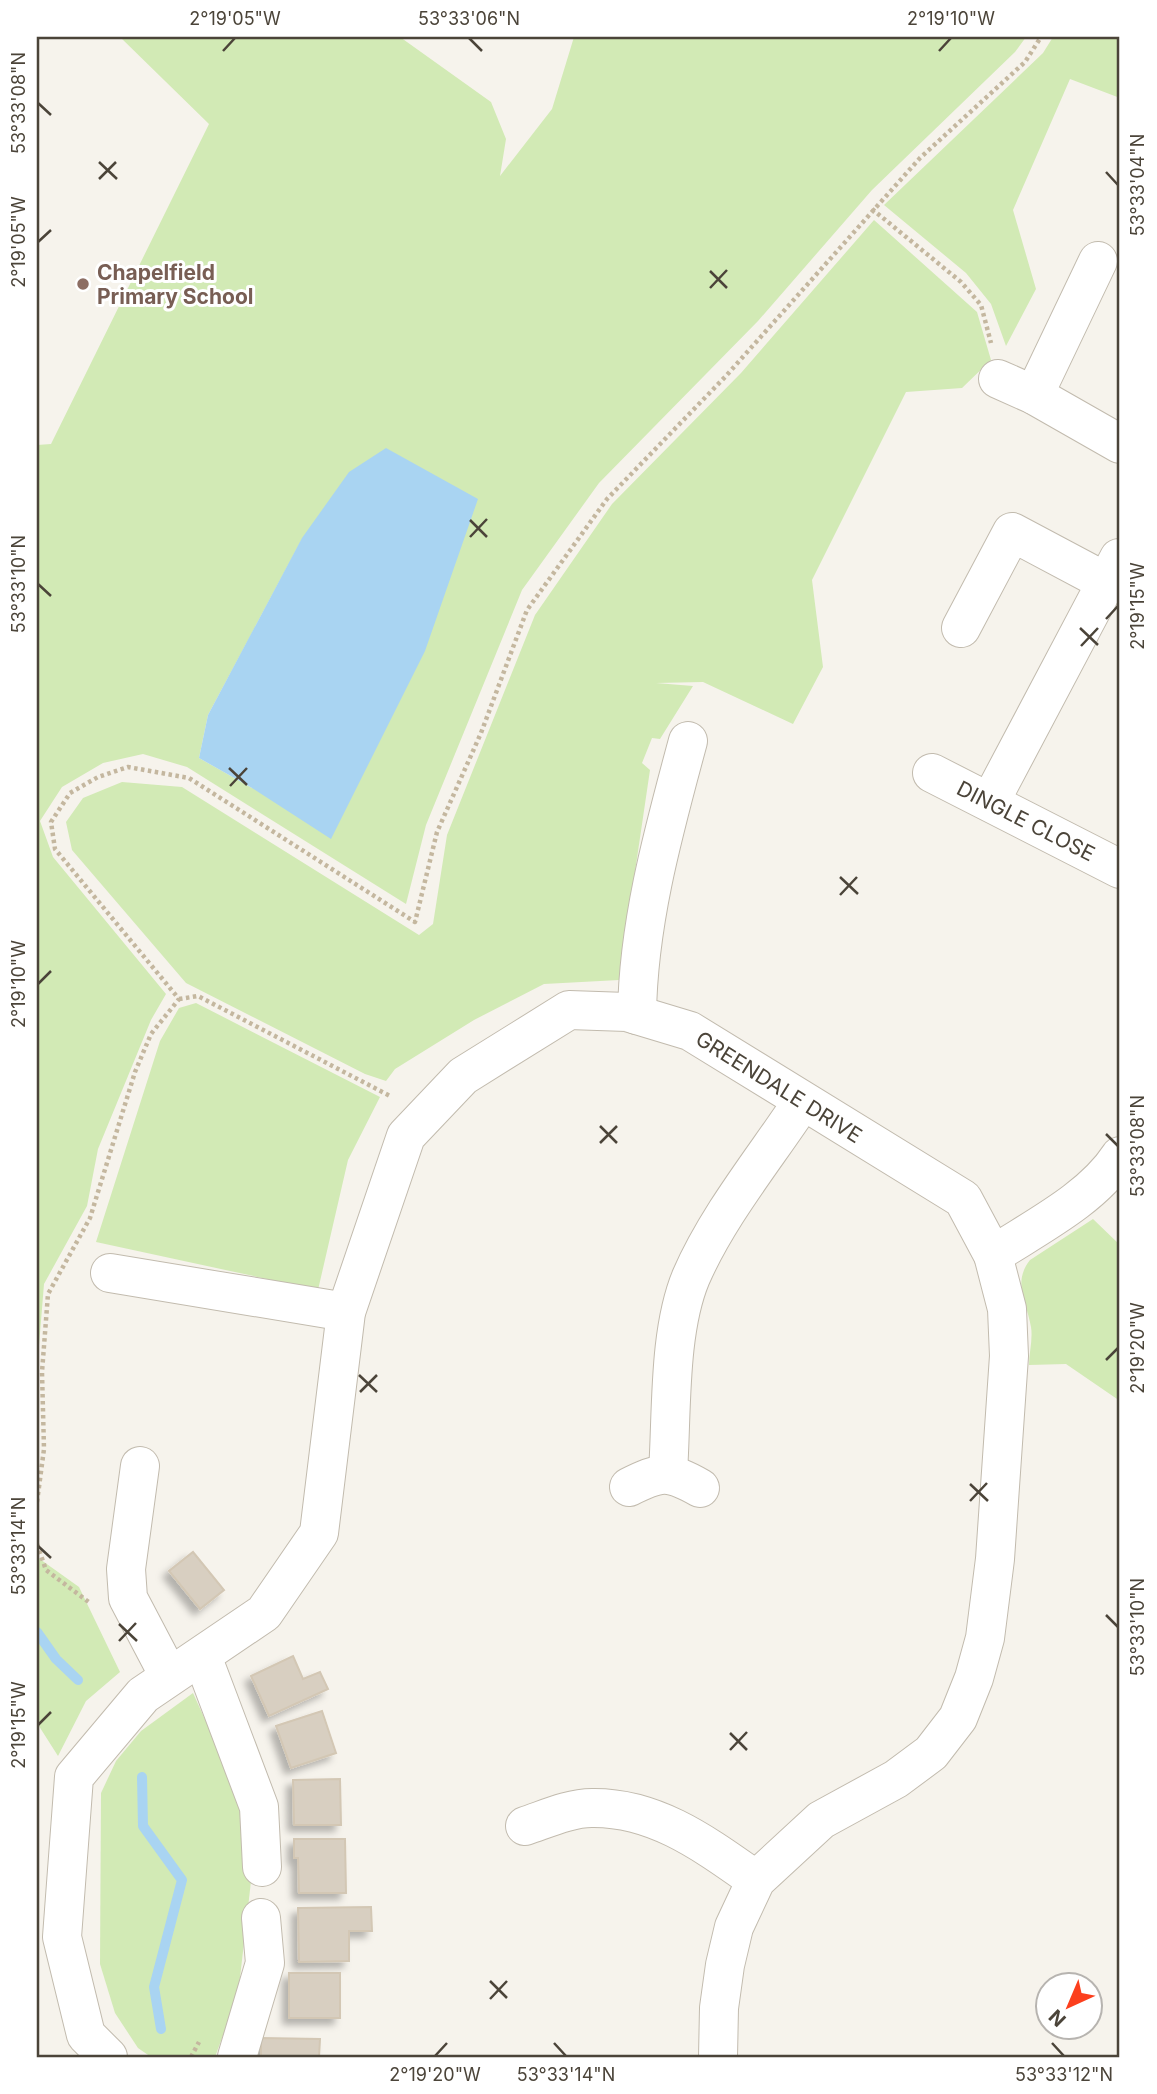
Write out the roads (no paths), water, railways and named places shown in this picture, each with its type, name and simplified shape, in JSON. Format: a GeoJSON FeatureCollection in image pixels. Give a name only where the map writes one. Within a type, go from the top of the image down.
{"type":"FeatureCollection","features":[{"type":"Feature","properties":{"kind":"street"},"geometry":{"type":"LineString","coordinates":[[1034,395],[1098,261]]}},
{"type":"Feature","properties":{"kind":"street"},"geometry":{"type":"LineString","coordinates":[[998,379],[1034,395],[1120,444]]}},
{"type":"Feature","properties":{"kind":"street"},"geometry":{"type":"LineString","coordinates":[[961,628],[1012,532],[1112,570],[990,802]]}},
{"type":"Feature","properties":{"kind":"street"},"geometry":{"type":"LineString","coordinates":[[637,1015],[640,958],[650,900],[688,741]]}},
{"type":"Feature","properties":{"kind":"street","name":"DINGLE CLOSE"},"geometry":{"type":"LineString","coordinates":[[932,773],[1120,869]]}},
{"type":"Feature","properties":{"kind":"street","name":"GREENDALE DRIVE"},"geometry":{"type":"LineString","coordinates":[[108,2057],[86,2035],[62,1937],[50,1901],[74,1777],[143,1695],[264,1613],[319,1533],[346,1312],[406,1136],[463,1076],[569,1010],[637,1015],[690,1031],[963,1199],[993,1255],[1007,1309],[1009,1356],[995,1559],[985,1639],[974,1678],[958,1718],[931,1752],[896,1779],[821,1820],[756,1880],[734,1927],[725,1965],[719,2008],[718,2057]]}},
{"type":"Feature","properties":{"kind":"street"},"geometry":{"type":"LineString","coordinates":[[629,1486],[654,1474],[684,1480],[677,1336],[690,1279],[710,1240],[802,1102]]}},
{"type":"Feature","properties":{"kind":"street"},"geometry":{"type":"LineString","coordinates":[[993,1255],[1085,1192],[1112,1168],[1120,1156]]}},
{"type":"Feature","properties":{"kind":"street"},"geometry":{"type":"LineString","coordinates":[[110,1273],[346,1312]]}},
{"type":"Feature","properties":{"kind":"street"},"geometry":{"type":"LineString","coordinates":[[140,1466],[126,1569],[128,1598],[169,1676]]}},
{"type":"Feature","properties":{"kind":"street"},"geometry":{"type":"LineString","coordinates":[[202,1656],[259,1807],[262,1867]]}},
{"type":"Feature","properties":{"kind":"street"},"geometry":{"type":"LineString","coordinates":[[544,1809],[590,1807],[645,1814],[700,1840],[756,1880]]}},
{"type":"Feature","properties":{"kind":"street"},"geometry":{"type":"LineString","coordinates":[[237,2057],[265,1963],[261,1918]]}},
{"type":"Feature","properties":{"kind":"water"},"geometry":{"type":"Polygon","coordinates":[[[386,448],[478,499],[425,651],[331,839],[252,788],[199,758],[208,715],[302,538],[349,472],[386,448]]]}},
{"type":"Feature","properties":{"kind":"waterway"},"geometry":{"type":"LineString","coordinates":[[37,1632],[56,1659],[78,1680]]}},
{"type":"Feature","properties":{"kind":"waterway"},"geometry":{"type":"LineString","coordinates":[[142,1777],[143,1826],[182,1880],[154,1987],[161,2029]]}},
{"type":"Feature","properties":{"kind":"place","name":"Chapelfield Primary School"},"geometry":{"type":"Point","coordinates":[83,284]}}]}
